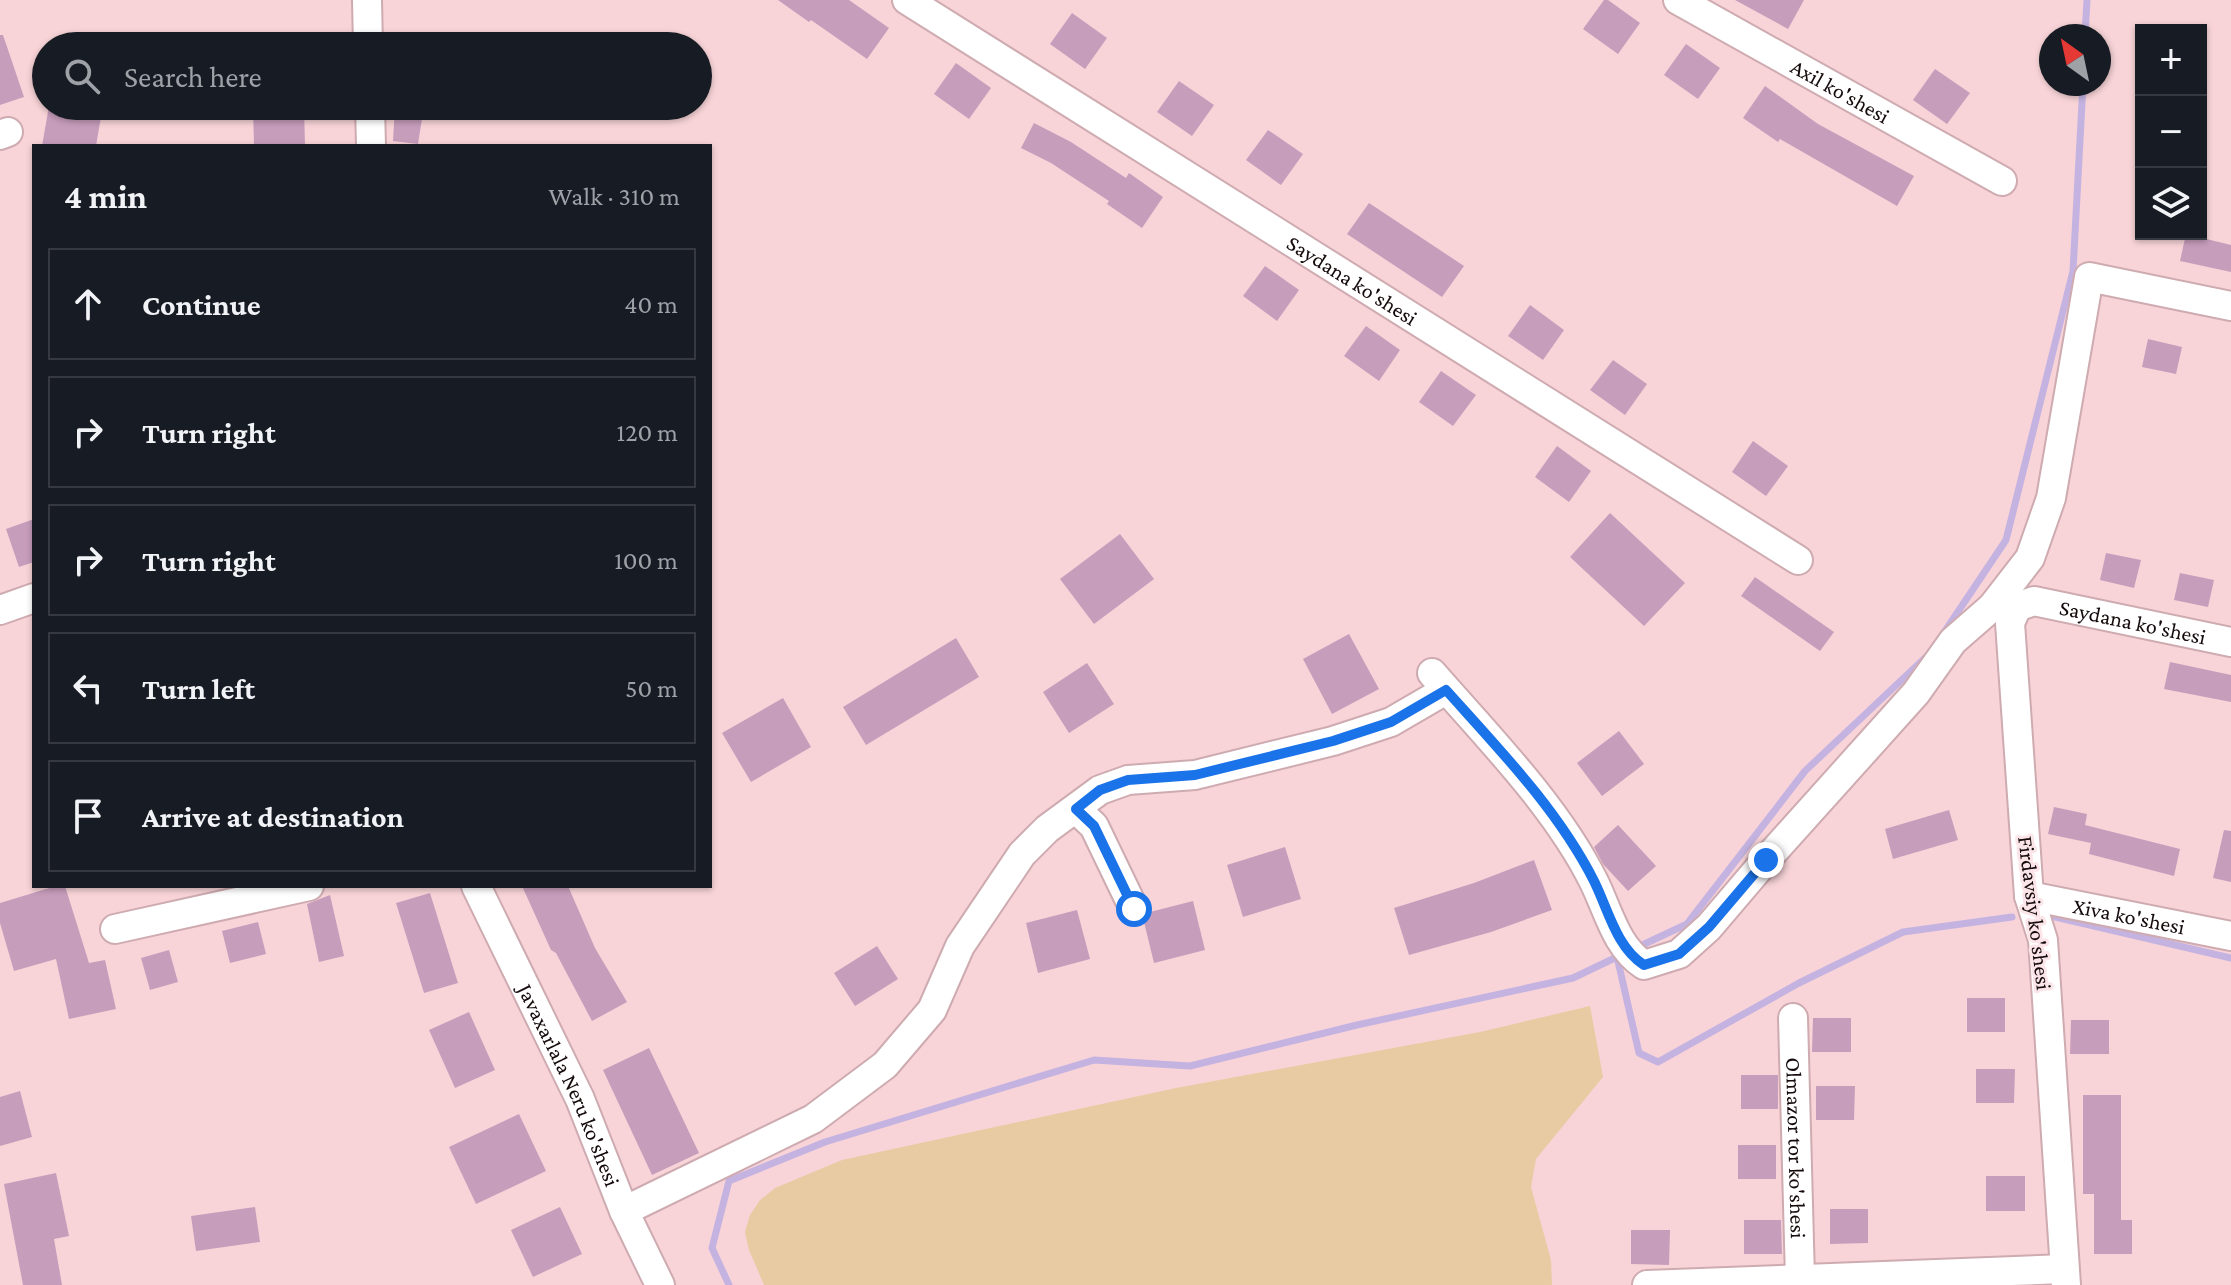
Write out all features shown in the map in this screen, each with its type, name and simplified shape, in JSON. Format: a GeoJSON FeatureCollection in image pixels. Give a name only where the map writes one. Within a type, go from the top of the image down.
{"type":"FeatureCollection","features":[{"type":"Feature","properties":{"kind":"street"},"geometry":{"type":"LineString","coordinates":[[367,0],[368,32]]}},
{"type":"Feature","properties":{"kind":"street","name":"Saydana ko'shesi"},"geometry":{"type":"LineString","coordinates":[[907,0],[1798,560]]}},
{"type":"Feature","properties":{"kind":"street","name":"Axil ko'shesi"},"geometry":{"type":"LineString","coordinates":[[1678,0],[2002,181]]}},
{"type":"Feature","properties":{"kind":"street"},"geometry":{"type":"LineString","coordinates":[[370,120],[371,144]]}},
{"type":"Feature","properties":{"kind":"street"},"geometry":{"type":"LineString","coordinates":[[624,1211],[813,1119],[885,1065],[932,1010],[960,946],[1022,854],[1047,829],[1100,790],[1128,780],[1195,775],[1333,741],[1391,722],[1439,681],[1565,832],[1594,881],[1621,942],[1635,959],[1644,965],[1679,954],[1709,927],[1916,693],[1953,641],[2014,605],[2051,498],[2089,277],[2131,283],[2231,306]]}},
{"type":"Feature","properties":{"kind":"street"},"geometry":{"type":"LineString","coordinates":[[0,610],[32,599]]}},
{"type":"Feature","properties":{"kind":"street","name":"Saydana ko'shesi"},"geometry":{"type":"LineString","coordinates":[[2014,605],[2231,642]]}},
{"type":"Feature","properties":{"kind":"street","name":"Firdavsiy ko'shesi"},"geometry":{"type":"LineString","coordinates":[[2014,605],[2010,623],[2029,896],[2043,940],[2065,1277]]}},
{"type":"Feature","properties":{"kind":"street"},"geometry":{"type":"LineString","coordinates":[[1076,809],[1094,826],[1134,909]]}},
{"type":"Feature","properties":{"kind":"street"},"geometry":{"type":"LineString","coordinates":[[115,929],[300,888]]}},
{"type":"Feature","properties":{"kind":"street","name":"Javaxarlala Neru ko'shesi"},"geometry":{"type":"LineString","coordinates":[[477,888],[580,1099],[624,1211],[660,1285]]}},
{"type":"Feature","properties":{"kind":"street","name":"Xiva ko'shesi"},"geometry":{"type":"LineString","coordinates":[[2029,896],[2231,936]]}},
{"type":"Feature","properties":{"kind":"street","name":"Olmazor tor ko'shesi"},"geometry":{"type":"LineString","coordinates":[[1793,1018],[1800,1279]]}},
{"type":"Feature","properties":{"kind":"street"},"geometry":{"type":"LineString","coordinates":[[1647,1285],[1800,1279],[2065,1277]]}},
{"type":"Feature","properties":{"kind":"shaded area"},"geometry":{"type":"Polygon","coordinates":[[[1590,1006],[1603,1077],[1536,1159],[1531,1187],[1551,1260],[1552,1285],[764,1285],[749,1250],[745,1232],[750,1215],[760,1200],[775,1188],[842,1160],[1176,1088],[1480,1032],[1590,1006]]]}},
{"type":"Feature","properties":{"kind":"building"},"geometry":{"type":"Polygon","coordinates":[[[778,0],[849,0],[889,28],[867,59],[778,0]]]}},
{"type":"Feature","properties":{"kind":"building"},"geometry":{"type":"Polygon","coordinates":[[[1604,0],[1640,23],[1618,54],[1583,29],[1604,0]]]}},
{"type":"Feature","properties":{"kind":"building"},"geometry":{"type":"Polygon","coordinates":[[[1735,0],[1804,0],[1788,29],[1735,0]]]}},
{"type":"Feature","properties":{"kind":"building"},"geometry":{"type":"Polygon","coordinates":[[[1072,13],[1107,38],[1085,69],[1050,44],[1072,13]]]}},
{"type":"Feature","properties":{"kind":"building"},"geometry":{"type":"Polygon","coordinates":[[[0,35],[3,35],[24,97],[0,105],[0,35]]]}},
{"type":"Feature","properties":{"kind":"building"},"geometry":{"type":"Polygon","coordinates":[[[1686,44],[1720,68],[1698,99],[1664,75],[1686,44]]]}},
{"type":"Feature","properties":{"kind":"building"},"geometry":{"type":"Polygon","coordinates":[[[956,63],[991,88],[969,119],[934,94],[956,63]]]}},
{"type":"Feature","properties":{"kind":"building"},"geometry":{"type":"Polygon","coordinates":[[[1935,69],[1970,93],[1947,124],[1913,100],[1935,69]]]}},
{"type":"Feature","properties":{"kind":"building"},"geometry":{"type":"Polygon","coordinates":[[[1179,81],[1214,105],[1192,136],[1157,112],[1179,81]]]}},
{"type":"Feature","properties":{"kind":"building"},"geometry":{"type":"Polygon","coordinates":[[[1765,86],[1818,124],[1914,176],[1897,206],[1780,139],[1778,142],[1743,118],[1765,86]]]}},
{"type":"Feature","properties":{"kind":"building"},"geometry":{"type":"Polygon","coordinates":[[[47,120],[100,120],[96,144],[42,144],[47,120]]]}},
{"type":"Feature","properties":{"kind":"building"},"geometry":{"type":"Polygon","coordinates":[[[253,120],[304,120],[305,144],[254,144],[253,120]]]}},
{"type":"Feature","properties":{"kind":"building"},"geometry":{"type":"Polygon","coordinates":[[[394,120],[422,120],[418,144],[393,141],[394,120]]]}},
{"type":"Feature","properties":{"kind":"building"},"geometry":{"type":"Polygon","coordinates":[[[1034,123],[1071,142],[1126,178],[1129,173],[1163,197],[1142,228],[1107,204],[1109,201],[1051,163],[1021,148],[1034,123]]]}},
{"type":"Feature","properties":{"kind":"building"},"geometry":{"type":"Polygon","coordinates":[[[1268,130],[1303,154],[1281,185],[1246,160],[1268,130]]]}},
{"type":"Feature","properties":{"kind":"building"},"geometry":{"type":"Polygon","coordinates":[[[1369,203],[1464,266],[1442,297],[1347,234],[1369,203]]]}},
{"type":"Feature","properties":{"kind":"building"},"geometry":{"type":"Polygon","coordinates":[[[2207,239],[2231,245],[2231,272],[2180,261],[2185,240],[2207,239]]]}},
{"type":"Feature","properties":{"kind":"building"},"geometry":{"type":"Polygon","coordinates":[[[1265,266],[1299,290],[1277,321],[1243,296],[1265,266]]]}},
{"type":"Feature","properties":{"kind":"building"},"geometry":{"type":"Polygon","coordinates":[[[1530,305],[1564,330],[1543,360],[1508,336],[1530,305]]]}},
{"type":"Feature","properties":{"kind":"building"},"geometry":{"type":"Polygon","coordinates":[[[1366,326],[1400,350],[1379,381],[1344,356],[1366,326]]]}},
{"type":"Feature","properties":{"kind":"building"},"geometry":{"type":"Polygon","coordinates":[[[2148,339],[2182,347],[2176,374],[2142,367],[2148,339]]]}},
{"type":"Feature","properties":{"kind":"building"},"geometry":{"type":"Polygon","coordinates":[[[1613,360],[1647,384],[1625,415],[1590,390],[1613,360]]]}},
{"type":"Feature","properties":{"kind":"building"},"geometry":{"type":"Polygon","coordinates":[[[1441,371],[1476,395],[1453,426],[1419,402],[1441,371]]]}},
{"type":"Feature","properties":{"kind":"building"},"geometry":{"type":"Polygon","coordinates":[[[1753,441],[1788,466],[1766,496],[1732,472],[1753,441]]]}},
{"type":"Feature","properties":{"kind":"building"},"geometry":{"type":"Polygon","coordinates":[[[1557,446],[1591,471],[1569,502],[1535,477],[1557,446]]]}},
{"type":"Feature","properties":{"kind":"building"},"geometry":{"type":"Polygon","coordinates":[[[1610,513],[1685,583],[1644,626],[1570,557],[1610,513]]]}},
{"type":"Feature","properties":{"kind":"building"},"geometry":{"type":"Polygon","coordinates":[[[32,520],[32,563],[19,567],[6,529],[32,520]]]}},
{"type":"Feature","properties":{"kind":"building"},"geometry":{"type":"Polygon","coordinates":[[[1120,534],[1154,579],[1094,624],[1060,579],[1120,534]]]}},
{"type":"Feature","properties":{"kind":"building"},"geometry":{"type":"Polygon","coordinates":[[[2106,553],[2141,560],[2134,588],[2100,580],[2106,553]]]}},
{"type":"Feature","properties":{"kind":"building"},"geometry":{"type":"Polygon","coordinates":[[[2180,573],[2214,580],[2208,607],[2174,600],[2180,573]]]}},
{"type":"Feature","properties":{"kind":"building"},"geometry":{"type":"Polygon","coordinates":[[[1755,577],[1834,632],[1820,651],[1741,596],[1755,577]]]}},
{"type":"Feature","properties":{"kind":"building"},"geometry":{"type":"Polygon","coordinates":[[[1349,634],[1379,689],[1332,714],[1303,659],[1349,634]]]}},
{"type":"Feature","properties":{"kind":"building"},"geometry":{"type":"Polygon","coordinates":[[[956,638],[979,677],[866,745],[843,707],[956,638]]]}},
{"type":"Feature","properties":{"kind":"building"},"geometry":{"type":"Polygon","coordinates":[[[2170,662],[2231,675],[2231,702],[2164,689],[2170,662]]]}},
{"type":"Feature","properties":{"kind":"building"},"geometry":{"type":"Polygon","coordinates":[[[1087,663],[1114,704],[1069,733],[1043,692],[1087,663]]]}},
{"type":"Feature","properties":{"kind":"building"},"geometry":{"type":"Polygon","coordinates":[[[783,698],[811,747],[751,782],[722,733],[783,698]]]}},
{"type":"Feature","properties":{"kind":"building"},"geometry":{"type":"Polygon","coordinates":[[[1619,731],[1644,764],[1602,796],[1577,763],[1619,731]]]}},
{"type":"Feature","properties":{"kind":"building"},"geometry":{"type":"Polygon","coordinates":[[[2054,807],[2087,814],[2085,825],[2180,849],[2174,876],[2089,854],[2091,843],[2048,834],[2054,807]]]}},
{"type":"Feature","properties":{"kind":"building"},"geometry":{"type":"Polygon","coordinates":[[[1949,810],[1958,840],[1893,859],[1885,829],[1949,810]]]}},
{"type":"Feature","properties":{"kind":"building"},"geometry":{"type":"Polygon","coordinates":[[[1618,825],[1656,866],[1628,891],[1603,864],[1594,847],[1618,825]]]}},
{"type":"Feature","properties":{"kind":"building"},"geometry":{"type":"Polygon","coordinates":[[[2224,830],[2231,831],[2231,882],[2213,878],[2224,830]]]}},
{"type":"Feature","properties":{"kind":"building"},"geometry":{"type":"Polygon","coordinates":[[[1285,847],[1301,899],[1243,917],[1227,865],[1285,847]]]}},
{"type":"Feature","properties":{"kind":"building"},"geometry":{"type":"Polygon","coordinates":[[[1534,860],[1552,910],[1491,932],[1409,955],[1394,908],[1534,860]]]}},
{"type":"Feature","properties":{"kind":"building"},"geometry":{"type":"Polygon","coordinates":[[[49,888],[66,888],[89,963],[105,960],[116,1009],[69,1019],[56,959],[14,971],[0,923],[0,903],[49,888]]]}},
{"type":"Feature","properties":{"kind":"building"},"geometry":{"type":"Polygon","coordinates":[[[523,888],[569,888],[595,948],[627,1002],[592,1021],[556,953],[551,950],[523,888]]]}},
{"type":"Feature","properties":{"kind":"building"},"geometry":{"type":"Polygon","coordinates":[[[430,893],[458,983],[424,993],[396,903],[430,893]]]}},
{"type":"Feature","properties":{"kind":"building"},"geometry":{"type":"Polygon","coordinates":[[[330,895],[344,956],[319,962],[307,904],[330,895]]]}},
{"type":"Feature","properties":{"kind":"building"},"geometry":{"type":"Polygon","coordinates":[[[1193,901],[1205,950],[1154,963],[1144,922],[1150,912],[1193,901]]]}},
{"type":"Feature","properties":{"kind":"building"},"geometry":{"type":"Polygon","coordinates":[[[1077,910],[1090,959],[1038,973],[1026,923],[1077,910]]]}},
{"type":"Feature","properties":{"kind":"building"},"geometry":{"type":"Polygon","coordinates":[[[258,922],[266,954],[230,963],[222,931],[258,922]]]}},
{"type":"Feature","properties":{"kind":"building"},"geometry":{"type":"Polygon","coordinates":[[[877,946],[898,979],[855,1006],[834,973],[877,946]]]}},
{"type":"Feature","properties":{"kind":"building"},"geometry":{"type":"Polygon","coordinates":[[[169,950],[178,982],[150,990],[141,958],[169,950]]]}},
{"type":"Feature","properties":{"kind":"building"},"geometry":{"type":"Polygon","coordinates":[[[1967,998],[2005,998],[2005,1032],[1967,1032],[1967,998]]]}},
{"type":"Feature","properties":{"kind":"building"},"geometry":{"type":"Polygon","coordinates":[[[469,1012],[495,1070],[455,1088],[429,1030],[469,1012]]]}},
{"type":"Feature","properties":{"kind":"building"},"geometry":{"type":"Polygon","coordinates":[[[1813,1018],[1851,1018],[1851,1052],[1812,1052],[1813,1018]]]}},
{"type":"Feature","properties":{"kind":"building"},"geometry":{"type":"Polygon","coordinates":[[[2071,1020],[2109,1020],[2109,1054],[2070,1054],[2071,1020]]]}},
{"type":"Feature","properties":{"kind":"building"},"geometry":{"type":"Polygon","coordinates":[[[649,1048],[699,1153],[652,1175],[603,1070],[649,1048]]]}},
{"type":"Feature","properties":{"kind":"building"},"geometry":{"type":"Polygon","coordinates":[[[1976,1069],[2015,1069],[2014,1103],[1976,1103],[1976,1069]]]}},
{"type":"Feature","properties":{"kind":"building"},"geometry":{"type":"Polygon","coordinates":[[[1741,1075],[1778,1075],[1778,1109],[1741,1109],[1741,1075]]]}},
{"type":"Feature","properties":{"kind":"building"},"geometry":{"type":"Polygon","coordinates":[[[1816,1086],[1855,1086],[1854,1120],[1816,1120],[1816,1086]]]}},
{"type":"Feature","properties":{"kind":"building"},"geometry":{"type":"Polygon","coordinates":[[[20,1091],[32,1137],[0,1146],[0,1097],[20,1091]]]}},
{"type":"Feature","properties":{"kind":"building"},"geometry":{"type":"Polygon","coordinates":[[[2083,1095],[2121,1095],[2121,1220],[2132,1220],[2132,1254],[2094,1254],[2094,1194],[2083,1194],[2083,1095]]]}},
{"type":"Feature","properties":{"kind":"building"},"geometry":{"type":"Polygon","coordinates":[[[519,1114],[546,1171],[476,1204],[449,1147],[519,1114]]]}},
{"type":"Feature","properties":{"kind":"building"},"geometry":{"type":"Polygon","coordinates":[[[1738,1145],[1776,1145],[1776,1179],[1738,1179],[1738,1145]]]}},
{"type":"Feature","properties":{"kind":"building"},"geometry":{"type":"Polygon","coordinates":[[[56,1173],[69,1236],[54,1239],[62,1285],[23,1285],[4,1184],[56,1173]]]}},
{"type":"Feature","properties":{"kind":"building"},"geometry":{"type":"Polygon","coordinates":[[[1986,1176],[2025,1176],[2025,1211],[1986,1211],[1986,1176]]]}},
{"type":"Feature","properties":{"kind":"building"},"geometry":{"type":"Polygon","coordinates":[[[255,1207],[260,1242],[196,1251],[191,1216],[255,1207]]]}},
{"type":"Feature","properties":{"kind":"building"},"geometry":{"type":"Polygon","coordinates":[[[560,1207],[582,1254],[533,1277],[511,1230],[560,1207]]]}},
{"type":"Feature","properties":{"kind":"building"},"geometry":{"type":"Polygon","coordinates":[[[1830,1209],[1868,1209],[1868,1243],[1830,1244],[1830,1209]]]}},
{"type":"Feature","properties":{"kind":"building"},"geometry":{"type":"Polygon","coordinates":[[[1744,1220],[1781,1220],[1782,1254],[1744,1254],[1744,1220]]]}},
{"type":"Feature","properties":{"kind":"building"},"geometry":{"type":"Polygon","coordinates":[[[1631,1230],[1670,1230],[1669,1265],[1631,1264],[1631,1230]]]}},
{"type":"Feature","properties":{"kind":"waterway"},"geometry":{"type":"LineString","coordinates":[[2086,24],[2087,0]]}},
{"type":"Feature","properties":{"kind":"waterway"},"geometry":{"type":"LineString","coordinates":[[1943,634],[2006,540],[2073,271],[2082,96]]}},
{"type":"Feature","properties":{"kind":"waterway"},"geometry":{"type":"LineString","coordinates":[[1636,948],[1687,924],[1805,771],[1926,657]]}},
{"type":"Feature","properties":{"kind":"waterway"},"geometry":{"type":"LineString","coordinates":[[2051,916],[2231,958]]}},
{"type":"Feature","properties":{"kind":"waterway"},"geometry":{"type":"LineString","coordinates":[[1617,957],[1639,1053],[1658,1062],[1799,983],[1903,932],[2012,917]]}},
{"type":"Feature","properties":{"kind":"waterway"},"geometry":{"type":"LineString","coordinates":[[729,1285],[712,1248],[729,1181],[825,1142],[1094,1060],[1190,1066],[1357,1025],[1573,978],[1621,955]]}},
{"type":"Feature","properties":{"kind":"route"},"geometry":{"type":"LineString","coordinates":[[1134,909],[1094,826],[1076,809],[1100,790],[1128,780],[1195,775],[1333,741],[1391,722],[1446,690],[1482,729],[1565,832],[1594,881],[1621,942],[1644,965],[1679,954],[1709,927],[1766,860]]}}]}
